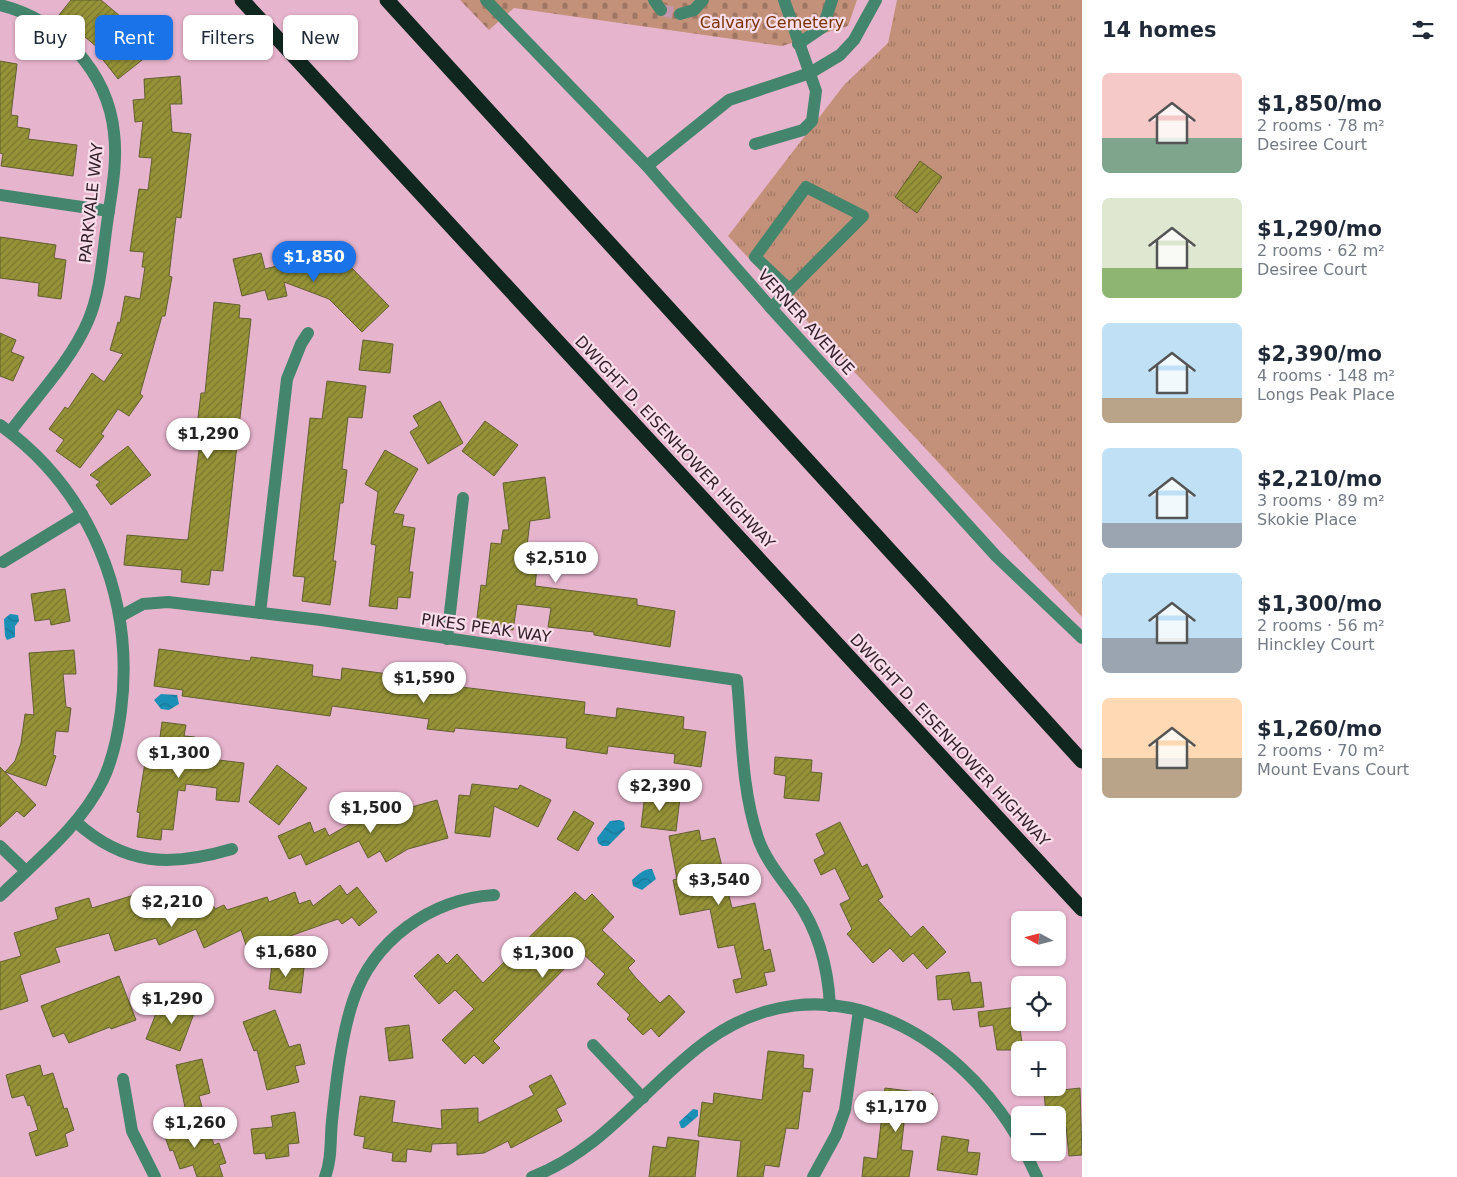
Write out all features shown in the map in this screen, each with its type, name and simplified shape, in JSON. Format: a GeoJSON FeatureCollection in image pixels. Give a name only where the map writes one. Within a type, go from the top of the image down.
{"type":"FeatureCollection","features":[{"type":"Feature","properties":{"kind":"highway","name":"DWIGHT D. EISENHOWER HIGHWAY"},"geometry":{"type":"LineString","coordinates":[[242,0],[1082,909]]}},
{"type":"Feature","properties":{"kind":"highway"},"geometry":{"type":"LineString","coordinates":[[387,0],[1082,761]]}},
{"type":"Feature","properties":{"kind":"street","name":"VERNER AVENUE"},"geometry":{"type":"LineString","coordinates":[[486,0],[647,166],[770,308],[996,556],[1082,638]]}},
{"type":"Feature","properties":{"kind":"street"},"geometry":{"type":"LineString","coordinates":[[680,14],[694,10],[703,0]]}},
{"type":"Feature","properties":{"kind":"street"},"geometry":{"type":"LineString","coordinates":[[755,144],[803,130],[812,121],[816,91],[784,0]]}},
{"type":"Feature","properties":{"kind":"street"},"geometry":{"type":"LineString","coordinates":[[798,44],[823,27],[832,0]]}},
{"type":"Feature","properties":{"kind":"street"},"geometry":{"type":"LineString","coordinates":[[647,166],[729,100],[810,73],[840,55],[854,40],[876,0]]}},
{"type":"Feature","properties":{"kind":"street","name":"PARKVALE WAY"},"geometry":{"type":"LineString","coordinates":[[0,5],[22,12],[57,32],[76,50],[99,83],[112,120],[115,160],[99,283],[88,321],[76,345],[5,429]]}},
{"type":"Feature","properties":{"kind":"street"},"geometry":{"type":"LineString","coordinates":[[770,308],[790,290],[863,216],[806,186],[755,257],[790,290]]}},
{"type":"Feature","properties":{"kind":"street"},"geometry":{"type":"LineString","coordinates":[[0,195],[109,210]]}},
{"type":"Feature","properties":{"kind":"street"},"geometry":{"type":"LineString","coordinates":[[260,613],[286,386],[291,367],[308,333]]}},
{"type":"Feature","properties":{"kind":"street"},"geometry":{"type":"LineString","coordinates":[[0,896],[76,822],[104,779],[119,727],[125,661],[120,616],[103,556],[82,514],[66,489],[46,465],[5,429]]}},
{"type":"Feature","properties":{"kind":"street"},"geometry":{"type":"LineString","coordinates":[[447,639],[463,498]]}},
{"type":"Feature","properties":{"kind":"street"},"geometry":{"type":"LineString","coordinates":[[3,562],[82,514]]}},
{"type":"Feature","properties":{"kind":"street","name":"PIKES PEAK WAY"},"geometry":{"type":"LineString","coordinates":[[120,616],[143,604],[155,602],[260,613],[737,680],[750,811],[764,852],[779,877],[803,909],[815,932],[828,980],[830,1006]]}},
{"type":"Feature","properties":{"kind":"street"},"geometry":{"type":"LineString","coordinates":[[76,822],[102,843],[126,854],[152,860],[178,861],[232,849]]}},
{"type":"Feature","properties":{"kind":"street"},"geometry":{"type":"LineString","coordinates":[[0,846],[26,871]]}},
{"type":"Feature","properties":{"kind":"street"},"geometry":{"type":"LineString","coordinates":[[325,1177],[330,1165],[332,1122],[346,1028],[358,988],[371,964],[388,943],[433,910],[456,901],[494,895]]}},
{"type":"Feature","properties":{"kind":"street"},"geometry":{"type":"LineString","coordinates":[[532,1177],[561,1164],[585,1148],[643,1098],[685,1058],[727,1028],[778,1009],[830,1006],[859,1010],[903,1025],[927,1039],[955,1060],[998,1110],[1011,1129]]}},
{"type":"Feature","properties":{"kind":"street"},"geometry":{"type":"LineString","coordinates":[[813,1177],[836,1136],[844,1110],[859,1010]]}},
{"type":"Feature","properties":{"kind":"street"},"geometry":{"type":"LineString","coordinates":[[593,1045],[643,1098]]}},
{"type":"Feature","properties":{"kind":"street"},"geometry":{"type":"LineString","coordinates":[[123,1079],[132,1131],[155,1177]]}},
{"type":"Feature","properties":{"kind":"street"},"geometry":{"type":"LineString","coordinates":[[1029,1161],[1037,1177]]}},
{"type":"Feature","properties":{"kind":"green space","name":"Calvary Cemetery"},"geometry":{"type":"Polygon","coordinates":[[[460,0],[857,0],[848,26],[782,46],[514,8],[489,30],[460,0]]]}},
{"type":"Feature","properties":{"kind":"green space"},"geometry":{"type":"Polygon","coordinates":[[[897,0],[1082,0],[1082,617],[728,236],[844,85],[888,43],[897,0]]]}},
{"type":"Feature","properties":{"kind":"water"},"geometry":{"type":"Polygon","coordinates":[[[10,614],[18,615],[19,621],[15,626],[15,637],[7,640],[4,619],[10,614]]]}},
{"type":"Feature","properties":{"kind":"water"},"geometry":{"type":"Polygon","coordinates":[[[161,694],[177,695],[179,704],[169,710],[161,709],[154,700],[161,694]]]}},
{"type":"Feature","properties":{"kind":"water"},"geometry":{"type":"Polygon","coordinates":[[[620,820],[624,822],[625,829],[608,846],[602,846],[598,843],[597,838],[610,821],[620,820]]]}},
{"type":"Feature","properties":{"kind":"water"},"geometry":{"type":"Polygon","coordinates":[[[652,869],[656,879],[642,890],[633,886],[632,880],[636,876],[652,869]]]}},
{"type":"Feature","properties":{"kind":"water"},"geometry":{"type":"Polygon","coordinates":[[[693,1109],[698,1110],[698,1116],[684,1128],[681,1128],[679,1122],[693,1109]]]}},
{"type":"Feature","properties":{"kind":"building"},"geometry":{"type":"Polygon","coordinates":[[[71,0],[101,0],[119,15],[95,15],[95,45],[85,37],[85,15],[59,15],[71,0]]]}},
{"type":"Feature","properties":{"kind":"building"},"geometry":{"type":"Polygon","coordinates":[[[103,60],[142,60],[118,79],[103,60]]]}},
{"type":"Feature","properties":{"kind":"building"},"geometry":{"type":"Polygon","coordinates":[[[0,61],[17,64],[11,115],[18,116],[17,127],[30,129],[28,139],[77,145],[73,176],[1,166],[3,154],[0,153],[0,61]]]}},
{"type":"Feature","properties":{"kind":"building"},"geometry":{"type":"Polygon","coordinates":[[[180,76],[182,104],[170,104],[172,132],[191,134],[181,218],[176,217],[169,276],[172,277],[165,316],[162,316],[140,394],[143,396],[129,416],[118,409],[101,434],[104,436],[80,468],[56,451],[64,440],[49,429],[65,407],[68,409],[92,373],[104,382],[123,354],[110,350],[118,322],[120,323],[125,296],[140,299],[145,267],[142,267],[144,252],[130,251],[139,189],[148,190],[152,158],[139,157],[143,121],[135,122],[133,100],[145,99],[144,79],[180,76]]]}},
{"type":"Feature","properties":{"kind":"building"},"geometry":{"type":"Polygon","coordinates":[[[920,161],[942,177],[917,213],[895,197],[920,161]]]}},
{"type":"Feature","properties":{"kind":"building"},"geometry":{"type":"Polygon","coordinates":[[[0,237],[56,245],[54,258],[66,260],[61,299],[38,296],[39,283],[0,278],[0,237]]]}},
{"type":"Feature","properties":{"kind":"building"},"geometry":{"type":"Polygon","coordinates":[[[304,245],[344,260],[389,306],[362,332],[329,299],[284,282],[287,296],[268,300],[265,290],[242,296],[233,259],[261,253],[265,269],[297,261],[304,245]]]}},
{"type":"Feature","properties":{"kind":"building"},"geometry":{"type":"Polygon","coordinates":[[[214,302],[240,305],[239,318],[251,319],[223,571],[211,570],[209,585],[181,582],[182,570],[124,565],[127,535],[188,539],[202,426],[197,426],[201,393],[205,393],[214,302]]]}},
{"type":"Feature","properties":{"kind":"building"},"geometry":{"type":"Polygon","coordinates":[[[0,333],[16,340],[11,352],[24,357],[13,381],[0,376],[0,333]]]}},
{"type":"Feature","properties":{"kind":"building"},"geometry":{"type":"Polygon","coordinates":[[[363,340],[393,344],[390,373],[359,370],[363,340]]]}},
{"type":"Feature","properties":{"kind":"building"},"geometry":{"type":"Polygon","coordinates":[[[327,381],[366,386],[362,418],[348,417],[342,469],[347,470],[343,503],[340,503],[333,561],[336,561],[330,605],[302,601],[305,577],[293,576],[310,418],[322,419],[327,381]]]}},
{"type":"Feature","properties":{"kind":"building"},"geometry":{"type":"Polygon","coordinates":[[[440,401],[463,443],[428,464],[410,432],[419,426],[413,416],[440,401]]]}},
{"type":"Feature","properties":{"kind":"building"},"geometry":{"type":"Polygon","coordinates":[[[485,421],[518,445],[494,476],[462,451],[485,421]]]}},
{"type":"Feature","properties":{"kind":"building"},"geometry":{"type":"Polygon","coordinates":[[[128,446],[151,475],[111,505],[96,485],[100,482],[90,475],[128,446]]]}},
{"type":"Feature","properties":{"kind":"building"},"geometry":{"type":"Polygon","coordinates":[[[385,450],[418,469],[393,513],[404,515],[402,526],[415,528],[409,572],[413,572],[410,598],[398,597],[397,609],[369,606],[376,545],[371,544],[378,492],[365,484],[385,450]]]}},
{"type":"Feature","properties":{"kind":"building"},"geometry":{"type":"Polygon","coordinates":[[[545,477],[550,518],[530,521],[527,546],[539,548],[535,586],[637,599],[637,605],[675,611],[670,647],[594,635],[594,632],[548,627],[551,608],[517,604],[513,630],[476,626],[481,585],[486,586],[491,543],[501,544],[503,530],[509,530],[503,483],[545,477]]]}},
{"type":"Feature","properties":{"kind":"building"},"geometry":{"type":"Polygon","coordinates":[[[65,589],[70,621],[51,625],[50,619],[35,621],[31,594],[65,589]]]}},
{"type":"Feature","properties":{"kind":"building"},"geometry":{"type":"Polygon","coordinates":[[[159,649],[250,661],[251,657],[313,665],[312,676],[341,680],[342,668],[428,679],[428,683],[585,702],[584,714],[616,718],[617,708],[684,717],[683,729],[706,732],[701,767],[674,763],[675,754],[608,746],[607,754],[566,748],[567,738],[455,728],[454,732],[427,729],[429,719],[332,706],[330,716],[182,696],[183,690],[154,686],[159,649]]]}},
{"type":"Feature","properties":{"kind":"building"},"geometry":{"type":"Polygon","coordinates":[[[74,650],[76,674],[63,674],[66,707],[71,708],[68,732],[56,731],[53,755],[56,756],[46,786],[5,772],[15,761],[21,743],[25,714],[34,715],[29,653],[74,650]]]}},
{"type":"Feature","properties":{"kind":"building"},"geometry":{"type":"Polygon","coordinates":[[[162,722],[186,725],[184,736],[195,737],[193,757],[244,763],[239,802],[216,800],[217,788],[186,784],[185,791],[178,790],[173,830],[162,829],[161,840],[137,837],[140,813],[137,812],[148,744],[159,745],[162,722]]]}},
{"type":"Feature","properties":{"kind":"building"},"geometry":{"type":"Polygon","coordinates":[[[775,757],[812,760],[811,772],[822,773],[819,801],[784,798],[786,776],[774,774],[775,757]]]}},
{"type":"Feature","properties":{"kind":"building"},"geometry":{"type":"Polygon","coordinates":[[[277,765],[307,788],[279,825],[249,802],[277,765]]]}},
{"type":"Feature","properties":{"kind":"building"},"geometry":{"type":"Polygon","coordinates":[[[0,767],[36,805],[24,817],[17,811],[0,827],[0,767]]]}},
{"type":"Feature","properties":{"kind":"building"},"geometry":{"type":"Polygon","coordinates":[[[472,784],[518,789],[520,785],[551,800],[538,827],[494,806],[490,837],[455,833],[459,795],[470,796],[472,784]]]}},
{"type":"Feature","properties":{"kind":"building"},"geometry":{"type":"Polygon","coordinates":[[[645,794],[680,798],[676,831],[641,827],[645,794]]]}},
{"type":"Feature","properties":{"kind":"building"},"geometry":{"type":"Polygon","coordinates":[[[437,800],[448,838],[408,849],[386,862],[380,851],[368,858],[359,841],[306,865],[301,854],[289,859],[278,836],[310,822],[314,833],[325,828],[329,836],[381,806],[386,814],[437,800]]]}},
{"type":"Feature","properties":{"kind":"building"},"geometry":{"type":"Polygon","coordinates":[[[574,811],[594,823],[578,851],[557,839],[574,811]]]}},
{"type":"Feature","properties":{"kind":"building"},"geometry":{"type":"Polygon","coordinates":[[[840,822],[862,867],[867,864],[883,897],[878,900],[911,937],[923,926],[946,952],[927,969],[913,953],[903,962],[890,948],[873,963],[847,934],[852,929],[840,904],[850,899],[835,868],[821,875],[814,860],[825,854],[816,834],[840,822]]]}},
{"type":"Feature","properties":{"kind":"building"},"geometry":{"type":"Polygon","coordinates":[[[699,830],[701,841],[715,838],[732,908],[755,903],[764,951],[770,949],[775,971],[764,973],[767,985],[736,993],[733,980],[742,978],[734,945],[718,948],[710,909],[680,915],[673,880],[677,879],[669,836],[699,830]]]}},
{"type":"Feature","properties":{"kind":"building"},"geometry":{"type":"Polygon","coordinates":[[[340,885],[347,895],[357,887],[377,912],[359,926],[352,917],[342,924],[338,919],[248,951],[241,930],[204,948],[196,929],[159,945],[156,938],[115,951],[109,933],[55,948],[60,962],[20,975],[28,1001],[0,1010],[0,962],[21,956],[14,933],[58,919],[55,908],[89,898],[92,908],[134,895],[140,914],[167,903],[172,913],[209,897],[215,909],[224,905],[227,910],[267,897],[269,902],[295,892],[299,904],[310,900],[313,906],[340,885]]]}},
{"type":"Feature","properties":{"kind":"building"},"geometry":{"type":"Polygon","coordinates":[[[575,892],[585,901],[592,894],[614,917],[602,930],[635,961],[628,968],[636,978],[660,1003],[669,995],[685,1012],[659,1037],[651,1028],[643,1035],[627,1019],[630,1015],[597,984],[605,974],[581,952],[493,1041],[500,1048],[483,1064],[474,1055],[465,1064],[442,1040],[474,1009],[455,990],[439,1004],[414,976],[438,954],[447,964],[457,954],[483,983],[575,892]]]}},
{"type":"Feature","properties":{"kind":"building"},"geometry":{"type":"Polygon","coordinates":[[[272,964],[304,968],[301,993],[269,989],[272,964]]]}},
{"type":"Feature","properties":{"kind":"building"},"geometry":{"type":"Polygon","coordinates":[[[969,972],[971,983],[981,982],[984,1007],[953,1010],[951,999],[938,1000],[936,976],[969,972]]]}},
{"type":"Feature","properties":{"kind":"building"},"geometry":{"type":"Polygon","coordinates":[[[119,976],[136,1020],[111,1029],[110,1027],[69,1043],[64,1033],[53,1037],[41,1006],[119,976]]]}},
{"type":"Feature","properties":{"kind":"building"},"geometry":{"type":"Polygon","coordinates":[[[174,1000],[196,1008],[180,1051],[146,1039],[159,1006],[170,1010],[174,1000]]]}},
{"type":"Feature","properties":{"kind":"building"},"geometry":{"type":"Polygon","coordinates":[[[1011,1008],[1011,1031],[1020,1031],[1022,1041],[1011,1041],[1011,1050],[997,1050],[993,1025],[980,1027],[978,1012],[1011,1008]]]}},
{"type":"Feature","properties":{"kind":"building"},"geometry":{"type":"Polygon","coordinates":[[[275,1010],[289,1047],[300,1044],[305,1064],[295,1066],[299,1082],[267,1090],[257,1050],[254,1051],[243,1022],[275,1010]]]}},
{"type":"Feature","properties":{"kind":"building"},"geometry":{"type":"Polygon","coordinates":[[[409,1025],[413,1058],[389,1061],[385,1028],[409,1025]]]}},
{"type":"Feature","properties":{"kind":"building"},"geometry":{"type":"Polygon","coordinates":[[[768,1051],[804,1055],[803,1068],[813,1069],[810,1092],[803,1091],[798,1129],[786,1128],[779,1167],[765,1165],[763,1177],[737,1177],[741,1141],[698,1136],[702,1102],[713,1104],[714,1093],[762,1100],[768,1051]]]}},
{"type":"Feature","properties":{"kind":"building"},"geometry":{"type":"Polygon","coordinates":[[[202,1059],[210,1093],[199,1096],[202,1107],[186,1112],[176,1065],[202,1059]]]}},
{"type":"Feature","properties":{"kind":"building"},"geometry":{"type":"Polygon","coordinates":[[[40,1065],[43,1076],[53,1073],[64,1109],[67,1108],[74,1130],[65,1134],[68,1146],[36,1156],[29,1133],[38,1130],[30,1105],[28,1106],[24,1095],[12,1098],[6,1075],[40,1065]]]}},
{"type":"Feature","properties":{"kind":"building"},"geometry":{"type":"Polygon","coordinates":[[[551,1075],[566,1104],[556,1109],[562,1121],[511,1148],[508,1141],[484,1153],[457,1155],[457,1143],[432,1144],[431,1152],[407,1149],[406,1162],[392,1161],[393,1153],[363,1148],[365,1137],[354,1135],[360,1096],[395,1101],[392,1122],[442,1129],[441,1110],[478,1108],[478,1123],[534,1095],[529,1086],[551,1075]]]}},
{"type":"Feature","properties":{"kind":"building"},"geometry":{"type":"Polygon","coordinates":[[[885,1088],[933,1094],[930,1118],[905,1114],[901,1150],[913,1151],[909,1177],[862,1177],[864,1157],[877,1159],[885,1088]]]}},
{"type":"Feature","properties":{"kind":"building"},"geometry":{"type":"Polygon","coordinates":[[[1080,1088],[1082,1155],[1069,1156],[1066,1106],[1045,1106],[1044,1096],[1066,1096],[1066,1090],[1080,1088]]]}},
{"type":"Feature","properties":{"kind":"building"},"geometry":{"type":"Polygon","coordinates":[[[295,1112],[299,1143],[288,1144],[289,1156],[266,1159],[265,1153],[254,1154],[251,1129],[273,1127],[271,1116],[295,1112]]]}},
{"type":"Feature","properties":{"kind":"building"},"geometry":{"type":"Polygon","coordinates":[[[181,1122],[182,1128],[207,1124],[214,1145],[219,1143],[226,1163],[219,1165],[223,1177],[197,1177],[193,1165],[180,1169],[173,1150],[170,1151],[162,1128],[181,1122]]]}},
{"type":"Feature","properties":{"kind":"building"},"geometry":{"type":"Polygon","coordinates":[[[942,1136],[969,1140],[967,1152],[980,1153],[977,1175],[937,1170],[942,1136]]]}},
{"type":"Feature","properties":{"kind":"building"},"geometry":{"type":"Polygon","coordinates":[[[668,1137],[699,1141],[695,1177],[649,1177],[653,1146],[666,1148],[668,1137]]]}},
{"type":"Feature","properties":{"kind":"tunnel"},"geometry":{"type":"LineString","coordinates":[[661,10],[680,14]]}}]}
